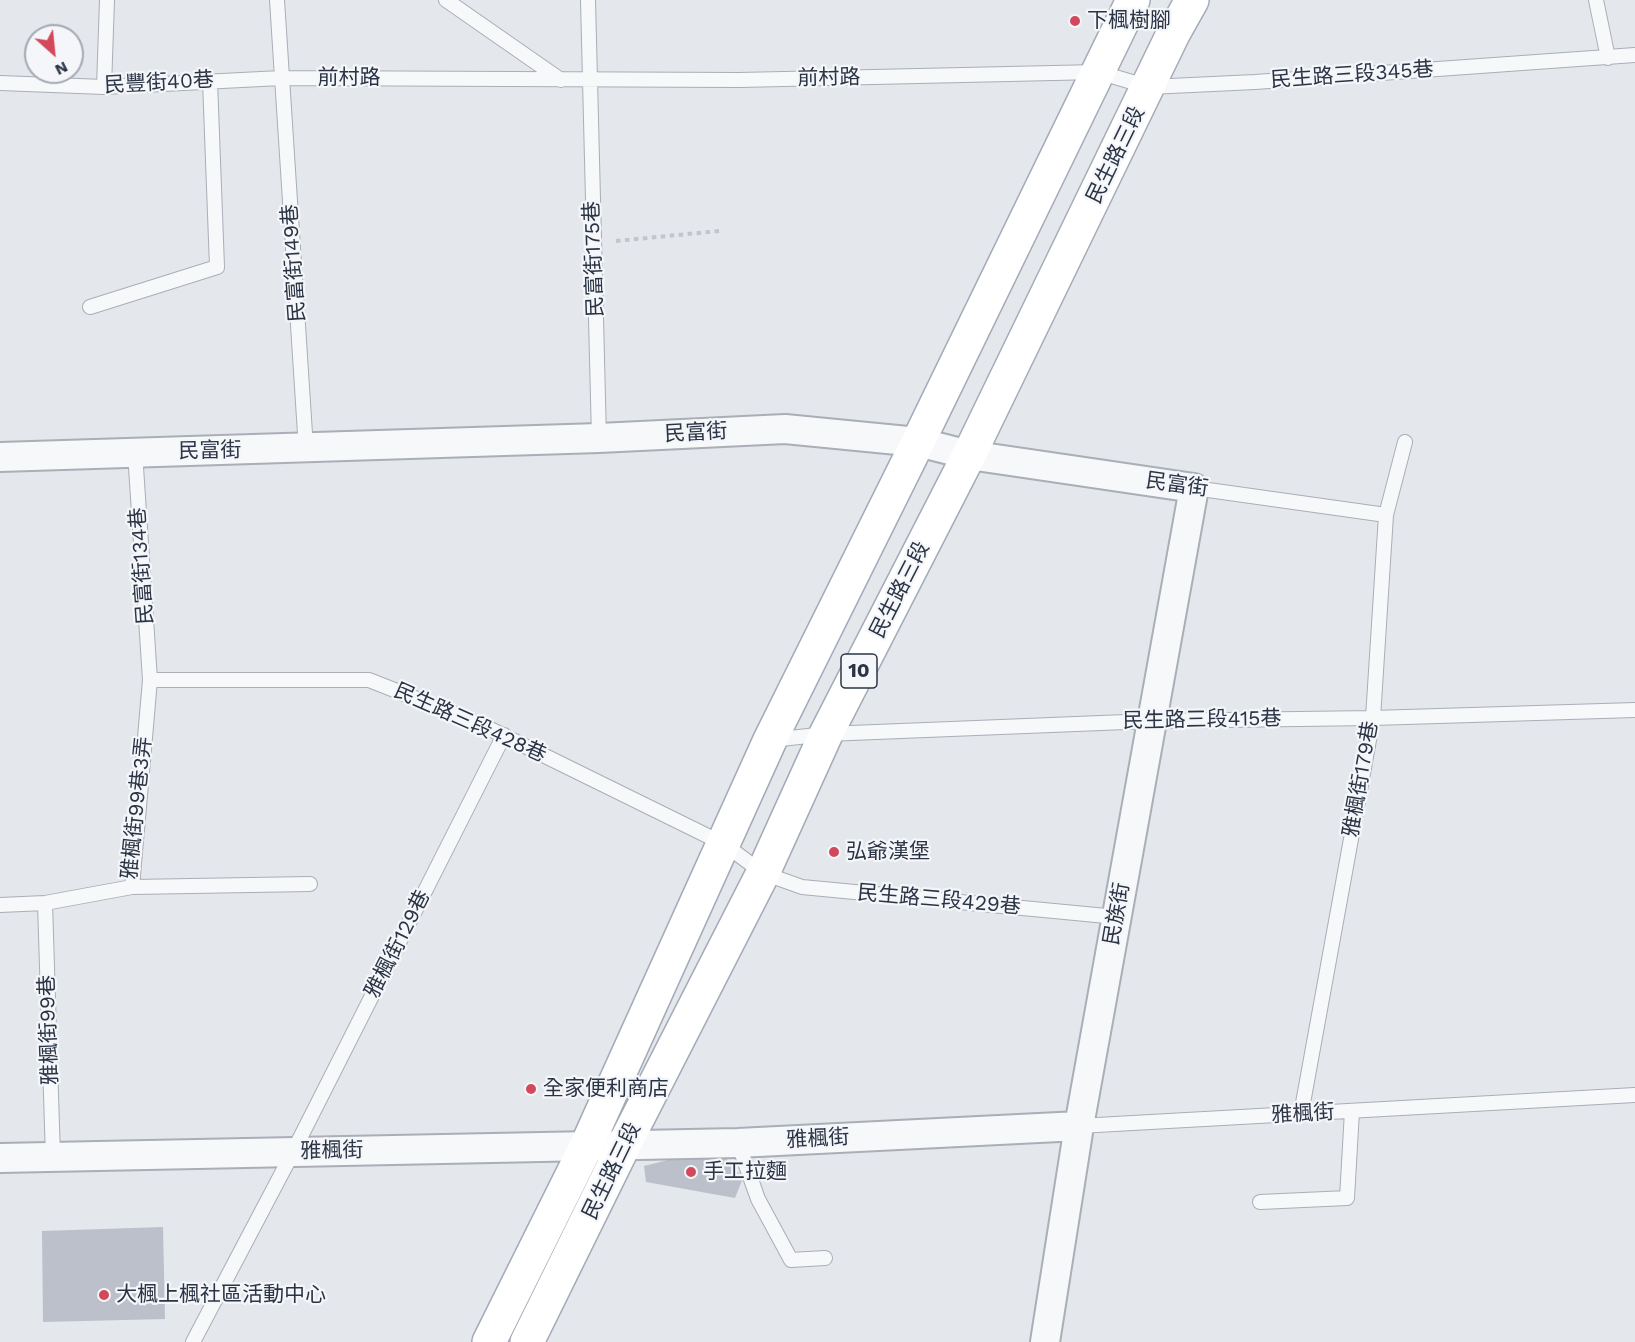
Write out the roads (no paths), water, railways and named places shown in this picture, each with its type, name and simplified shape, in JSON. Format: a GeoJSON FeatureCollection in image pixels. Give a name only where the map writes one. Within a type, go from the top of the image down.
{"type":"FeatureCollection","features":[{"type":"Feature","properties":{"kind":"main road","name":"民生路三段"},"geometry":{"type":"LineString","coordinates":[[489,1342],[587,1145],[770,740],[1133,0]]}},
{"type":"Feature","properties":{"kind":"main road","name":"民生路三段"},"geometry":{"type":"LineString","coordinates":[[527,1342],[624,1145],[763,873],[826,734],[969,455],[1173,34],[1192,0]]}},
{"type":"Feature","properties":{"kind":"street","name":"民富街"},"geometry":{"type":"LineString","coordinates":[[0,457],[306,449],[785,429],[918,442],[969,455],[1194,488]]}},
{"type":"Feature","properties":{"kind":"street","name":"民族街"},"geometry":{"type":"LineString","coordinates":[[1046,1342],[1079,1126],[1194,488]]}},
{"type":"Feature","properties":{"kind":"street","name":"雅楓街"},"geometry":{"type":"LineString","coordinates":[[0,1158],[738,1143],[1079,1126]]}},
{"type":"Feature","properties":{"kind":"lane"},"geometry":{"type":"LineString","coordinates":[[104,87],[107,0]]}},
{"type":"Feature","properties":{"kind":"lane","name":"民富街149巷"},"geometry":{"type":"LineString","coordinates":[[278,0],[281,78],[306,449]]}},
{"type":"Feature","properties":{"kind":"lane"},"geometry":{"type":"LineString","coordinates":[[446,0],[561,80]]}},
{"type":"Feature","properties":{"kind":"lane","name":"民富街175巷"},"geometry":{"type":"LineString","coordinates":[[588,0],[599,438]]}},
{"type":"Feature","properties":{"kind":"lane"},"geometry":{"type":"LineString","coordinates":[[1596,0],[1608,58]]}},
{"type":"Feature","properties":{"kind":"lane","name":"民生路三段345巷"},"geometry":{"type":"LineString","coordinates":[[1098,72],[1149,87],[1255,82],[1635,55]]}},
{"type":"Feature","properties":{"kind":"lane","name":"前村路"},"geometry":{"type":"LineString","coordinates":[[281,78],[750,80],[1098,72]]}},
{"type":"Feature","properties":{"kind":"lane","name":"民豐街40巷"},"geometry":{"type":"LineString","coordinates":[[0,83],[104,87],[281,78]]}},
{"type":"Feature","properties":{"kind":"lane"},"geometry":{"type":"LineString","coordinates":[[90,307],[217,267],[210,81]]}},
{"type":"Feature","properties":{"kind":"lane","name":"雅楓街179巷"},"geometry":{"type":"LineString","coordinates":[[1301,1114],[1373,718],[1386,515],[1405,442]]}},
{"type":"Feature","properties":{"kind":"lane","name":"民富街134巷"},"geometry":{"type":"LineString","coordinates":[[135,452],[150,680]]}},
{"type":"Feature","properties":{"kind":"lane","name":"民富街"},"geometry":{"type":"LineString","coordinates":[[1194,488],[1386,515]]}},
{"type":"Feature","properties":{"kind":"lane","name":"民生路三段428巷"},"geometry":{"type":"LineString","coordinates":[[150,680],[369,680],[504,735],[724,844],[763,873]]}},
{"type":"Feature","properties":{"kind":"lane","name":"雅楓街99巷3弄"},"geometry":{"type":"LineString","coordinates":[[0,905],[45,903],[132,887],[150,680]]}},
{"type":"Feature","properties":{"kind":"lane","name":"民生路三段415巷"},"geometry":{"type":"LineString","coordinates":[[770,740],[826,734],[1151,721],[1373,718],[1635,710]]}},
{"type":"Feature","properties":{"kind":"lane","name":"雅楓街129巷"},"geometry":{"type":"LineString","coordinates":[[193,1342],[293,1152],[504,735]]}},
{"type":"Feature","properties":{"kind":"lane","name":"民生路三段429巷"},"geometry":{"type":"LineString","coordinates":[[763,873],[802,887],[1117,917]]}},
{"type":"Feature","properties":{"kind":"lane"},"geometry":{"type":"LineString","coordinates":[[132,887],[310,884]]}},
{"type":"Feature","properties":{"kind":"lane","name":"雅楓街99巷"},"geometry":{"type":"LineString","coordinates":[[45,903],[53,1158]]}},
{"type":"Feature","properties":{"kind":"lane","name":"雅楓街"},"geometry":{"type":"LineString","coordinates":[[1079,1126],[1635,1095]]}},
{"type":"Feature","properties":{"kind":"lane"},"geometry":{"type":"LineString","coordinates":[[1260,1202],[1347,1198],[1352,1111]]}},
{"type":"Feature","properties":{"kind":"lane"},"geometry":{"type":"LineString","coordinates":[[738,1143],[758,1199],[791,1260],[825,1258]]}},
{"type":"Feature","properties":{"kind":"place","name":"下楓樹腳"},"geometry":{"type":"Point","coordinates":[1075,21]}},
{"type":"Feature","properties":{"kind":"place","name":"弘爺漢堡"},"geometry":{"type":"Point","coordinates":[834,852]}},
{"type":"Feature","properties":{"kind":"place","name":"全家便利商店"},"geometry":{"type":"Point","coordinates":[531,1089]}},
{"type":"Feature","properties":{"kind":"place","name":"手工拉麵"},"geometry":{"type":"Point","coordinates":[691,1172]}},
{"type":"Feature","properties":{"kind":"place","name":"大楓上楓社區活動中心"},"geometry":{"type":"Point","coordinates":[104,1295]}}]}
